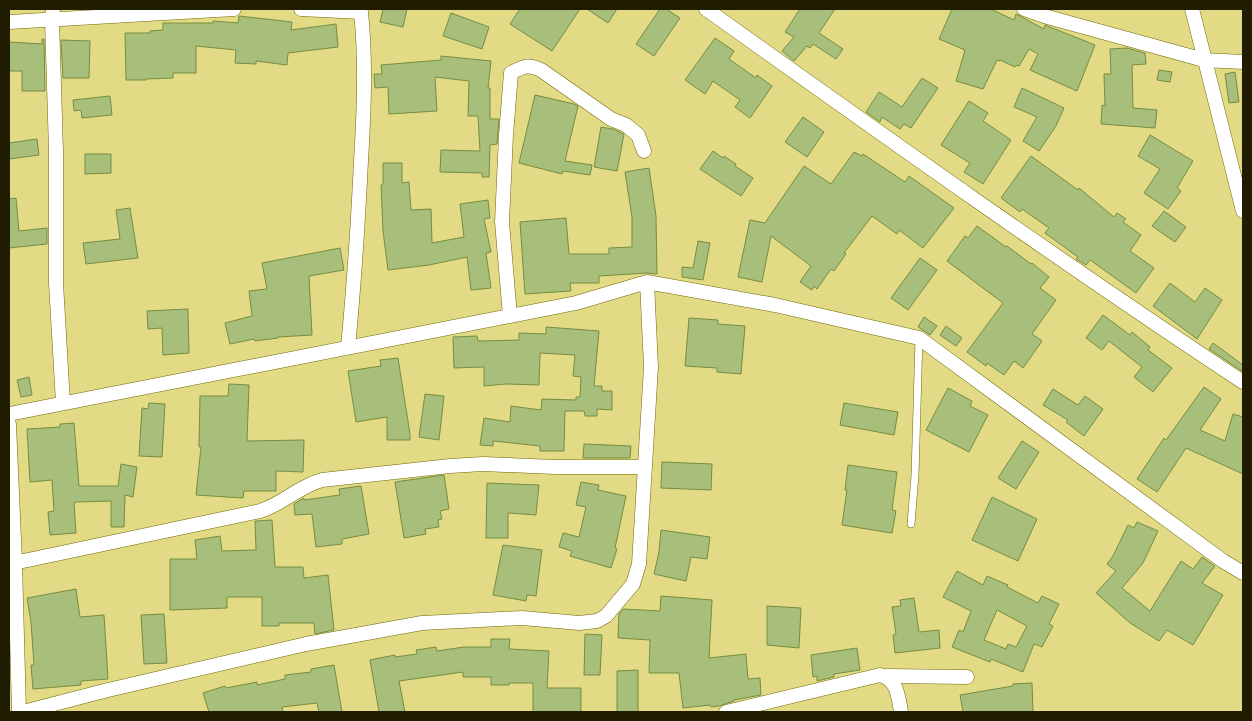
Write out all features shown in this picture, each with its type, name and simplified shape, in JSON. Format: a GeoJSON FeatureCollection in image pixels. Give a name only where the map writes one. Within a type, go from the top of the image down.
{"type":"FeatureCollection","features":[{"type":"Feature","properties":{"kind":"street"},"geometry":{"type":"LineString","coordinates":[[9,22],[52,14],[234,9]]}},
{"type":"Feature","properties":{"kind":"street"},"geometry":{"type":"LineString","coordinates":[[301,9],[361,10],[364,45],[363,125],[348,347]]}},
{"type":"Feature","properties":{"kind":"street"},"geometry":{"type":"LineString","coordinates":[[706,9],[958,189],[1126,305],[1243,382]]}},
{"type":"Feature","properties":{"kind":"street"},"geometry":{"type":"LineString","coordinates":[[1024,9],[1204,60],[1243,62]]}},
{"type":"Feature","properties":{"kind":"street"},"geometry":{"type":"LineString","coordinates":[[1192,9],[1241,195],[1243,211]]}},
{"type":"Feature","properties":{"kind":"street"},"geometry":{"type":"LineString","coordinates":[[52,14],[56,151],[56,283],[63,404]]}},
{"type":"Feature","properties":{"kind":"street"},"geometry":{"type":"LineString","coordinates":[[510,316],[502,222],[511,73],[522,67],[532,66],[541,70],[611,119],[626,125],[638,135],[644,150]]}},
{"type":"Feature","properties":{"kind":"street"},"geometry":{"type":"LineString","coordinates":[[9,414],[576,303],[646,282],[775,305],[919,338],[1223,561],[1243,573]]}},
{"type":"Feature","properties":{"kind":"street"},"geometry":{"type":"LineString","coordinates":[[23,712],[306,644],[422,623],[522,618],[579,624],[606,616],[633,584],[639,564],[652,368],[646,282]]}},
{"type":"Feature","properties":{"kind":"street"},"geometry":{"type":"LineString","coordinates":[[9,424],[12,564],[19,712]]}},
{"type":"Feature","properties":{"kind":"street"},"geometry":{"type":"LineString","coordinates":[[12,564],[260,511],[282,502],[305,486],[322,480],[483,464],[555,467],[644,467]]}},
{"type":"Feature","properties":{"kind":"street"},"geometry":{"type":"LineString","coordinates":[[726,712],[852,680],[880,675],[967,677]]}},
{"type":"Feature","properties":{"kind":"street"},"geometry":{"type":"LineString","coordinates":[[887,676],[897,689],[901,712]]}},
{"type":"Feature","properties":{"kind":"lane"},"geometry":{"type":"LineString","coordinates":[[911,524],[915,475],[919,338]]}},
{"type":"Feature","properties":{"kind":"building"},"geometry":{"type":"Polygon","coordinates":[[[383,9],[407,9],[403,27],[380,22],[383,9]]]}},
{"type":"Feature","properties":{"kind":"building"},"geometry":{"type":"Polygon","coordinates":[[[520,9],[580,9],[552,51],[510,24],[520,9]]]}},
{"type":"Feature","properties":{"kind":"building"},"geometry":{"type":"Polygon","coordinates":[[[587,9],[617,9],[608,23],[587,9]]]}},
{"type":"Feature","properties":{"kind":"building"},"geometry":{"type":"Polygon","coordinates":[[[660,9],[666,9],[680,18],[654,56],[636,44],[660,9]]]}},
{"type":"Feature","properties":{"kind":"building"},"geometry":{"type":"Polygon","coordinates":[[[800,9],[835,9],[819,33],[843,49],[836,59],[813,44],[810,48],[807,46],[794,61],[782,51],[794,37],[785,32],[800,9]]]}},
{"type":"Feature","properties":{"kind":"building"},"geometry":{"type":"Polygon","coordinates":[[[952,9],[991,9],[1014,20],[1016,14],[1044,29],[1045,25],[1095,45],[1077,91],[1030,70],[1038,54],[1029,49],[1019,66],[1015,67],[997,60],[983,89],[956,81],[965,50],[939,39],[952,9]]]}},
{"type":"Feature","properties":{"kind":"building"},"geometry":{"type":"Polygon","coordinates":[[[451,13],[489,27],[482,49],[443,36],[451,13]]]}},
{"type":"Feature","properties":{"kind":"building"},"geometry":{"type":"Polygon","coordinates":[[[239,16],[292,22],[291,30],[336,24],[338,47],[288,53],[287,65],[256,61],[256,64],[235,63],[236,50],[196,46],[196,73],[173,73],[173,78],[126,80],[125,33],[150,33],[150,31],[163,30],[163,23],[213,23],[213,21],[238,23],[239,16]]]}},
{"type":"Feature","properties":{"kind":"building"},"geometry":{"type":"Polygon","coordinates":[[[715,38],[734,51],[729,59],[756,78],[757,75],[772,86],[750,118],[735,107],[740,100],[713,81],[705,94],[685,80],[715,38]]]}},
{"type":"Feature","properties":{"kind":"building"},"geometry":{"type":"Polygon","coordinates":[[[42,39],[44,39],[45,91],[22,91],[22,71],[9,71],[9,42],[42,44],[42,39]]]}},
{"type":"Feature","properties":{"kind":"building"},"geometry":{"type":"Polygon","coordinates":[[[61,40],[90,41],[89,78],[63,78],[61,40]]]}},
{"type":"Feature","properties":{"kind":"building"},"geometry":{"type":"Polygon","coordinates":[[[1127,48],[1145,53],[1146,64],[1132,65],[1133,108],[1157,110],[1155,128],[1101,124],[1102,105],[1105,106],[1104,74],[1111,74],[1110,49],[1127,48]]]}},
{"type":"Feature","properties":{"kind":"building"},"geometry":{"type":"Polygon","coordinates":[[[441,56],[491,61],[488,88],[490,88],[490,119],[499,119],[497,144],[490,145],[489,177],[482,177],[482,173],[440,172],[441,150],[480,151],[478,116],[468,116],[469,81],[435,77],[437,111],[389,114],[388,87],[375,88],[374,74],[382,74],[381,65],[441,60],[441,56]]]}},
{"type":"Feature","properties":{"kind":"building"},"geometry":{"type":"Polygon","coordinates":[[[1159,70],[1172,72],[1170,82],[1157,80],[1159,70]]]}},
{"type":"Feature","properties":{"kind":"building"},"geometry":{"type":"Polygon","coordinates":[[[1235,72],[1239,102],[1229,103],[1225,74],[1235,72]]]}},
{"type":"Feature","properties":{"kind":"building"},"geometry":{"type":"Polygon","coordinates":[[[922,78],[938,88],[911,128],[904,124],[900,129],[882,117],[880,122],[866,112],[879,92],[902,107],[922,78]]]}},
{"type":"Feature","properties":{"kind":"building"},"geometry":{"type":"Polygon","coordinates":[[[1022,88],[1064,108],[1056,126],[1039,151],[1023,141],[1037,117],[1014,107],[1022,88]]]}},
{"type":"Feature","properties":{"kind":"building"},"geometry":{"type":"Polygon","coordinates":[[[535,95],[578,106],[565,161],[592,165],[590,175],[563,171],[562,174],[519,163],[535,95]]]}},
{"type":"Feature","properties":{"kind":"building"},"geometry":{"type":"Polygon","coordinates":[[[110,96],[112,115],[82,118],[81,110],[74,111],[73,100],[110,96]]]}},
{"type":"Feature","properties":{"kind":"building"},"geometry":{"type":"Polygon","coordinates":[[[969,101],[988,113],[983,121],[1011,140],[983,184],[964,172],[970,163],[941,145],[969,101]]]}},
{"type":"Feature","properties":{"kind":"building"},"geometry":{"type":"Polygon","coordinates":[[[803,117],[824,132],[807,157],[785,142],[803,117]]]}},
{"type":"Feature","properties":{"kind":"building"},"geometry":{"type":"Polygon","coordinates":[[[601,127],[613,129],[624,134],[617,171],[594,167],[601,127]]]}},
{"type":"Feature","properties":{"kind":"building"},"geometry":{"type":"Polygon","coordinates":[[[1150,135],[1193,161],[1177,188],[1181,191],[1168,209],[1144,193],[1160,169],[1138,156],[1150,135]]]}},
{"type":"Feature","properties":{"kind":"building"},"geometry":{"type":"Polygon","coordinates":[[[37,139],[39,155],[9,159],[9,143],[37,139]]]}},
{"type":"Feature","properties":{"kind":"building"},"geometry":{"type":"Polygon","coordinates":[[[713,151],[736,164],[735,166],[753,178],[741,196],[700,169],[713,151]]]}},
{"type":"Feature","properties":{"kind":"building"},"geometry":{"type":"Polygon","coordinates":[[[854,152],[862,156],[863,154],[905,182],[909,176],[954,208],[923,248],[899,230],[897,234],[872,216],[844,253],[846,254],[834,271],[831,269],[817,289],[814,286],[812,290],[800,282],[811,266],[771,236],[762,282],[738,277],[750,220],[765,223],[804,166],[831,184],[854,152]]]}},
{"type":"Feature","properties":{"kind":"building"},"geometry":{"type":"Polygon","coordinates":[[[85,154],[111,154],[111,173],[85,174],[85,154]]]}},
{"type":"Feature","properties":{"kind":"building"},"geometry":{"type":"Polygon","coordinates":[[[1031,156],[1078,190],[1079,188],[1114,217],[1117,213],[1126,219],[1123,222],[1141,235],[1130,251],[1154,268],[1136,293],[1090,260],[1086,265],[1076,259],[1078,257],[1045,233],[1049,228],[1022,209],[1020,212],[1001,198],[1031,156]]]}},
{"type":"Feature","properties":{"kind":"building"},"geometry":{"type":"Polygon","coordinates":[[[383,163],[402,163],[402,183],[409,182],[411,210],[431,209],[432,243],[464,237],[460,204],[488,200],[490,218],[484,219],[491,252],[486,253],[491,288],[471,290],[467,257],[429,265],[388,270],[383,231],[381,185],[383,184],[383,163]]]}},
{"type":"Feature","properties":{"kind":"building"},"geometry":{"type":"Polygon","coordinates":[[[649,168],[656,216],[657,274],[599,276],[599,283],[570,283],[571,291],[525,294],[520,222],[566,218],[569,254],[609,254],[609,248],[632,247],[632,217],[625,172],[649,168]]]}},
{"type":"Feature","properties":{"kind":"building"},"geometry":{"type":"Polygon","coordinates":[[[16,198],[19,231],[47,228],[47,244],[9,248],[9,199],[16,198]]]}},
{"type":"Feature","properties":{"kind":"building"},"geometry":{"type":"Polygon","coordinates":[[[130,208],[138,258],[86,264],[83,243],[120,239],[116,210],[130,208]]]}},
{"type":"Feature","properties":{"kind":"building"},"geometry":{"type":"Polygon","coordinates":[[[1164,211],[1186,227],[1175,242],[1152,226],[1164,211]]]}},
{"type":"Feature","properties":{"kind":"building"},"geometry":{"type":"Polygon","coordinates":[[[977,226],[1032,263],[1049,277],[1040,288],[1056,300],[1032,334],[1042,341],[1023,368],[1014,361],[1004,375],[987,363],[986,366],[967,352],[1003,303],[947,261],[965,236],[968,238],[977,226]]]}},
{"type":"Feature","properties":{"kind":"building"},"geometry":{"type":"Polygon","coordinates":[[[698,241],[710,243],[703,280],[682,277],[682,267],[693,268],[698,241]]]}},
{"type":"Feature","properties":{"kind":"building"},"geometry":{"type":"Polygon","coordinates":[[[340,248],[344,270],[309,276],[312,335],[278,337],[255,341],[254,339],[230,344],[225,323],[252,316],[249,291],[267,289],[262,263],[340,248]]]}},
{"type":"Feature","properties":{"kind":"building"},"geometry":{"type":"Polygon","coordinates":[[[920,258],[937,270],[908,310],[891,298],[920,258]]]}},
{"type":"Feature","properties":{"kind":"building"},"geometry":{"type":"Polygon","coordinates":[[[1170,283],[1195,302],[1205,288],[1222,300],[1197,339],[1153,306],[1170,283]]]}},
{"type":"Feature","properties":{"kind":"building"},"geometry":{"type":"Polygon","coordinates":[[[188,309],[189,353],[163,355],[162,328],[148,329],[147,311],[188,309]]]}},
{"type":"Feature","properties":{"kind":"building"},"geometry":{"type":"Polygon","coordinates":[[[1103,315],[1130,335],[1132,332],[1150,347],[1148,350],[1172,368],[1153,392],[1134,377],[1142,367],[1109,341],[1102,350],[1086,338],[1103,315]]]}},
{"type":"Feature","properties":{"kind":"building"},"geometry":{"type":"Polygon","coordinates":[[[924,317],[937,326],[930,335],[918,327],[924,317]]]}},
{"type":"Feature","properties":{"kind":"building"},"geometry":{"type":"Polygon","coordinates":[[[689,318],[718,320],[718,324],[745,326],[741,374],[717,372],[717,368],[685,366],[689,318]]]}},
{"type":"Feature","properties":{"kind":"building"},"geometry":{"type":"Polygon","coordinates":[[[946,326],[962,338],[956,346],[940,335],[946,326]]]}},
{"type":"Feature","properties":{"kind":"building"},"geometry":{"type":"Polygon","coordinates":[[[546,327],[599,331],[594,386],[602,386],[602,391],[612,391],[612,410],[597,409],[597,416],[585,416],[584,411],[565,411],[564,451],[540,451],[540,446],[493,441],[493,446],[480,445],[484,418],[510,422],[511,406],[541,410],[542,399],[576,400],[576,397],[580,397],[581,377],[573,376],[575,355],[540,353],[539,385],[506,384],[484,386],[484,367],[454,368],[453,337],[477,336],[478,341],[519,340],[519,333],[546,334],[546,327]]]}},
{"type":"Feature","properties":{"kind":"building"},"geometry":{"type":"Polygon","coordinates":[[[1213,343],[1243,365],[1242,371],[1209,349],[1213,343]]]}},
{"type":"Feature","properties":{"kind":"building"},"geometry":{"type":"Polygon","coordinates":[[[398,358],[410,440],[387,440],[387,417],[356,422],[348,371],[381,366],[380,360],[398,358]]]}},
{"type":"Feature","properties":{"kind":"building"},"geometry":{"type":"Polygon","coordinates":[[[29,377],[32,395],[21,397],[17,380],[29,377]]]}},
{"type":"Feature","properties":{"kind":"building"},"geometry":{"type":"Polygon","coordinates":[[[229,384],[249,385],[247,441],[304,440],[303,472],[276,471],[276,491],[244,491],[243,498],[196,495],[201,447],[199,447],[200,396],[228,396],[229,384]]]}},
{"type":"Feature","properties":{"kind":"building"},"geometry":{"type":"Polygon","coordinates":[[[1204,387],[1221,399],[1200,430],[1225,441],[1233,414],[1243,417],[1243,474],[1186,448],[1157,492],[1137,479],[1164,438],[1166,440],[1204,387]]]}},
{"type":"Feature","properties":{"kind":"building"},"geometry":{"type":"Polygon","coordinates":[[[948,388],[972,401],[970,406],[988,415],[969,452],[926,430],[948,388]]]}},
{"type":"Feature","properties":{"kind":"building"},"geometry":{"type":"Polygon","coordinates":[[[1053,389],[1078,405],[1085,396],[1103,409],[1084,436],[1066,422],[1068,420],[1043,405],[1053,389]]]}},
{"type":"Feature","properties":{"kind":"building"},"geometry":{"type":"Polygon","coordinates":[[[425,394],[444,396],[439,440],[419,437],[425,394]]]}},
{"type":"Feature","properties":{"kind":"building"},"geometry":{"type":"Polygon","coordinates":[[[149,403],[165,404],[162,457],[139,456],[142,408],[148,409],[149,403]]]}},
{"type":"Feature","properties":{"kind":"building"},"geometry":{"type":"Polygon","coordinates":[[[844,403],[898,412],[894,435],[840,425],[844,403]]]}},
{"type":"Feature","properties":{"kind":"building"},"geometry":{"type":"Polygon","coordinates":[[[74,423],[79,486],[118,486],[121,464],[137,467],[133,497],[125,495],[124,527],[111,527],[111,501],[77,502],[74,503],[76,533],[50,535],[48,512],[54,511],[52,480],[30,482],[27,429],[60,427],[60,424],[74,423]]]}},
{"type":"Feature","properties":{"kind":"building"},"geometry":{"type":"Polygon","coordinates":[[[1022,441],[1039,452],[1016,489],[998,478],[1022,441]]]}},
{"type":"Feature","properties":{"kind":"building"},"geometry":{"type":"Polygon","coordinates":[[[584,444],[631,446],[630,458],[583,458],[584,444]]]}},
{"type":"Feature","properties":{"kind":"building"},"geometry":{"type":"Polygon","coordinates":[[[662,462],[712,464],[711,490],[661,488],[662,462]]]}},
{"type":"Feature","properties":{"kind":"building"},"geometry":{"type":"Polygon","coordinates":[[[848,465],[897,472],[892,510],[896,511],[892,533],[842,525],[848,465]]]}},
{"type":"Feature","properties":{"kind":"building"},"geometry":{"type":"Polygon","coordinates":[[[444,475],[449,509],[440,511],[442,519],[438,520],[439,527],[425,529],[426,534],[404,538],[395,482],[444,475]]]}},
{"type":"Feature","properties":{"kind":"building"},"geometry":{"type":"Polygon","coordinates":[[[581,482],[599,485],[598,490],[626,496],[615,548],[617,549],[611,568],[570,556],[572,551],[559,547],[563,533],[579,537],[586,507],[576,505],[581,482]]]}},
{"type":"Feature","properties":{"kind":"building"},"geometry":{"type":"Polygon","coordinates":[[[487,483],[539,485],[536,515],[508,513],[508,538],[486,538],[487,483]]]}},
{"type":"Feature","properties":{"kind":"building"},"geometry":{"type":"Polygon","coordinates":[[[361,486],[369,534],[342,539],[342,544],[316,547],[312,514],[295,515],[294,504],[304,498],[304,500],[340,495],[339,489],[361,486]]]}},
{"type":"Feature","properties":{"kind":"building"},"geometry":{"type":"Polygon","coordinates":[[[992,497],[1037,519],[1018,561],[972,540],[992,497]]]}},
{"type":"Feature","properties":{"kind":"building"},"geometry":{"type":"Polygon","coordinates":[[[272,520],[275,567],[303,567],[304,578],[328,575],[334,630],[315,634],[314,623],[279,623],[279,626],[262,626],[262,597],[227,597],[227,608],[170,610],[170,559],[197,559],[195,540],[220,536],[222,551],[256,550],[255,521],[272,520]]]}},
{"type":"Feature","properties":{"kind":"building"},"geometry":{"type":"Polygon","coordinates":[[[1137,522],[1158,531],[1143,563],[1122,588],[1150,611],[1181,561],[1193,569],[1202,557],[1215,566],[1202,583],[1223,595],[1193,645],[1167,630],[1159,641],[1130,623],[1096,593],[1116,571],[1107,564],[1128,525],[1134,528],[1137,522]]]}},
{"type":"Feature","properties":{"kind":"building"},"geometry":{"type":"Polygon","coordinates":[[[661,530],[710,537],[707,559],[691,557],[686,581],[654,574],[661,530]]]}},
{"type":"Feature","properties":{"kind":"building"},"geometry":{"type":"Polygon","coordinates":[[[503,545],[542,550],[536,596],[527,595],[526,601],[493,595],[503,545]]]}},
{"type":"Feature","properties":{"kind":"building"},"geometry":{"type":"Polygon","coordinates":[[[957,571],[983,585],[987,576],[1008,585],[1007,587],[1038,603],[1042,596],[1059,604],[1049,624],[1053,626],[1042,647],[1034,644],[1023,672],[991,659],[990,662],[952,647],[959,630],[963,632],[971,611],[943,597],[957,571]],[[997,610],[984,640],[1006,649],[1008,644],[1016,647],[1027,626],[997,610]]]}},
{"type":"Feature","properties":{"kind":"building"},"geometry":{"type":"Polygon","coordinates":[[[76,589],[80,617],[104,615],[108,679],[81,681],[81,685],[33,689],[31,665],[34,665],[27,598],[76,589]]]}},
{"type":"Feature","properties":{"kind":"building"},"geometry":{"type":"Polygon","coordinates":[[[661,596],[712,600],[709,658],[746,654],[748,679],[760,678],[761,695],[734,700],[719,706],[683,708],[679,673],[649,673],[650,640],[618,638],[619,614],[623,609],[660,611],[661,596]]]}},
{"type":"Feature","properties":{"kind":"building"},"geometry":{"type":"Polygon","coordinates":[[[914,598],[919,632],[939,630],[940,648],[895,653],[893,635],[896,634],[892,607],[901,606],[900,600],[914,598]]]}},
{"type":"Feature","properties":{"kind":"building"},"geometry":{"type":"Polygon","coordinates":[[[767,606],[801,608],[799,648],[767,645],[767,606]]]}},
{"type":"Feature","properties":{"kind":"building"},"geometry":{"type":"Polygon","coordinates":[[[164,614],[167,663],[144,664],[141,615],[164,614]]]}},
{"type":"Feature","properties":{"kind":"building"},"geometry":{"type":"Polygon","coordinates":[[[585,634],[602,635],[600,675],[584,675],[585,634]]]}},
{"type":"Feature","properties":{"kind":"building"},"geometry":{"type":"Polygon","coordinates":[[[491,639],[510,639],[509,649],[549,651],[547,688],[581,688],[581,712],[533,712],[533,683],[491,685],[491,677],[463,677],[463,672],[399,681],[405,712],[379,712],[370,660],[395,655],[395,657],[417,654],[416,650],[436,647],[437,651],[464,647],[491,647],[491,639]]]}},
{"type":"Feature","properties":{"kind":"building"},"geometry":{"type":"Polygon","coordinates":[[[857,648],[860,670],[834,674],[834,677],[817,681],[817,676],[813,677],[811,655],[857,648]]]}},
{"type":"Feature","properties":{"kind":"building"},"geometry":{"type":"Polygon","coordinates":[[[334,665],[342,712],[319,712],[317,703],[282,707],[283,712],[209,712],[203,693],[225,686],[226,688],[257,682],[257,685],[285,679],[285,675],[311,672],[311,669],[334,665]]]}},
{"type":"Feature","properties":{"kind":"building"},"geometry":{"type":"Polygon","coordinates":[[[638,670],[638,712],[617,712],[617,671],[638,670]]]}},
{"type":"Feature","properties":{"kind":"building"},"geometry":{"type":"Polygon","coordinates":[[[1032,683],[1033,712],[963,712],[960,695],[1013,686],[1013,684],[1032,683]]]}}]}
